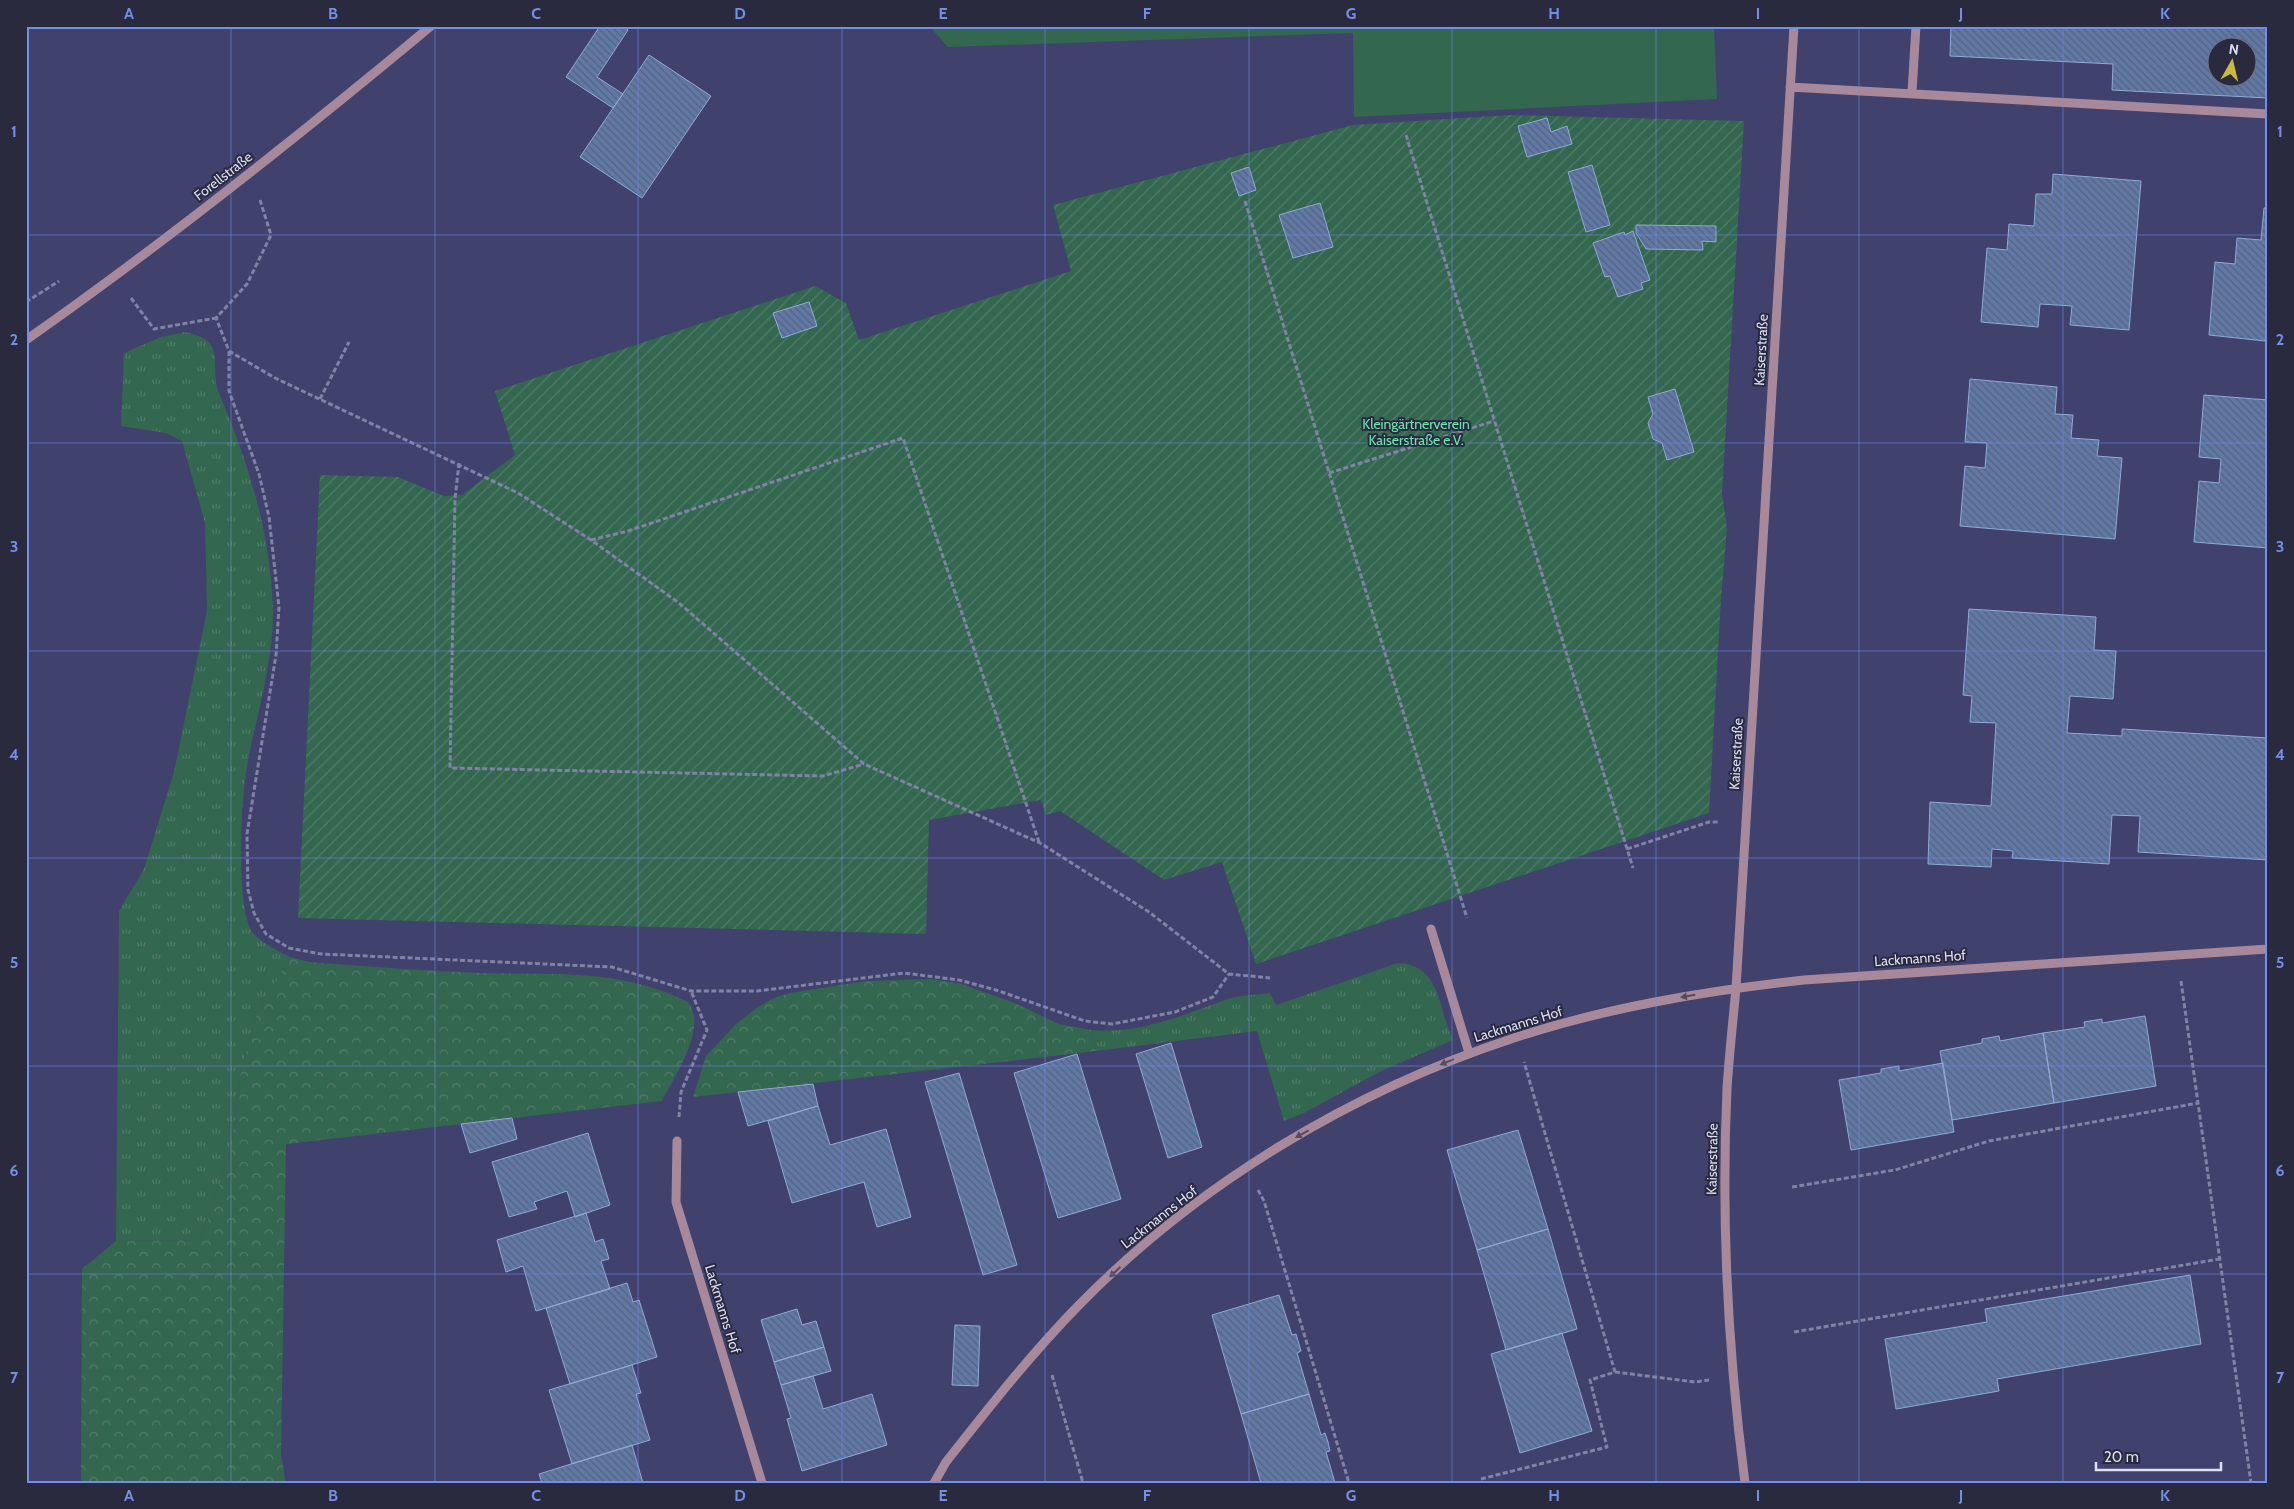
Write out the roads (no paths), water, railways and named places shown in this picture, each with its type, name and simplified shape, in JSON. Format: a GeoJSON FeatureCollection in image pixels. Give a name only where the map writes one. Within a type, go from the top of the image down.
{"type":"FeatureCollection","features":[{"type":"Feature","properties":{"kind":"street","name":"Forellstraße"},"geometry":{"type":"LineString","coordinates":[[26,340],[116,278],[325,114],[432,26]]}},
{"type":"Feature","properties":{"kind":"street","name":"Kaiserstraße"},"geometry":{"type":"LineString","coordinates":[[1745,1483],[1733,1377],[1725,1228],[1727,1089],[1736,988],[1794,26]]}},
{"type":"Feature","properties":{"kind":"street"},"geometry":{"type":"LineString","coordinates":[[1912,92],[1916,26]]}},
{"type":"Feature","properties":{"kind":"street"},"geometry":{"type":"LineString","coordinates":[[1790,87],[1912,92],[2268,114]]}},
{"type":"Feature","properties":{"kind":"street"},"geometry":{"type":"LineString","coordinates":[[1431,929],[1469,1054]]}},
{"type":"Feature","properties":{"kind":"street","name":"Lackmanns Hof"},"geometry":{"type":"LineString","coordinates":[[934,1483],[946,1462],[1042,1343],[1080,1304],[1149,1241],[1172,1222],[1246,1169],[1292,1140],[1408,1078],[1516,1037],[1619,1009],[1736,988],[1814,979],[2268,949]]}},
{"type":"Feature","properties":{"kind":"street","name":"Lackmanns Hof"},"geometry":{"type":"LineString","coordinates":[[677,1141],[676,1202],[762,1483]]}},
{"type":"Feature","properties":{"kind":"park label","name":"Kleingärtnerverein Kaiserstraße e.V."},"geometry":{"type":"Point","coordinates":[1416,432]}}]}
